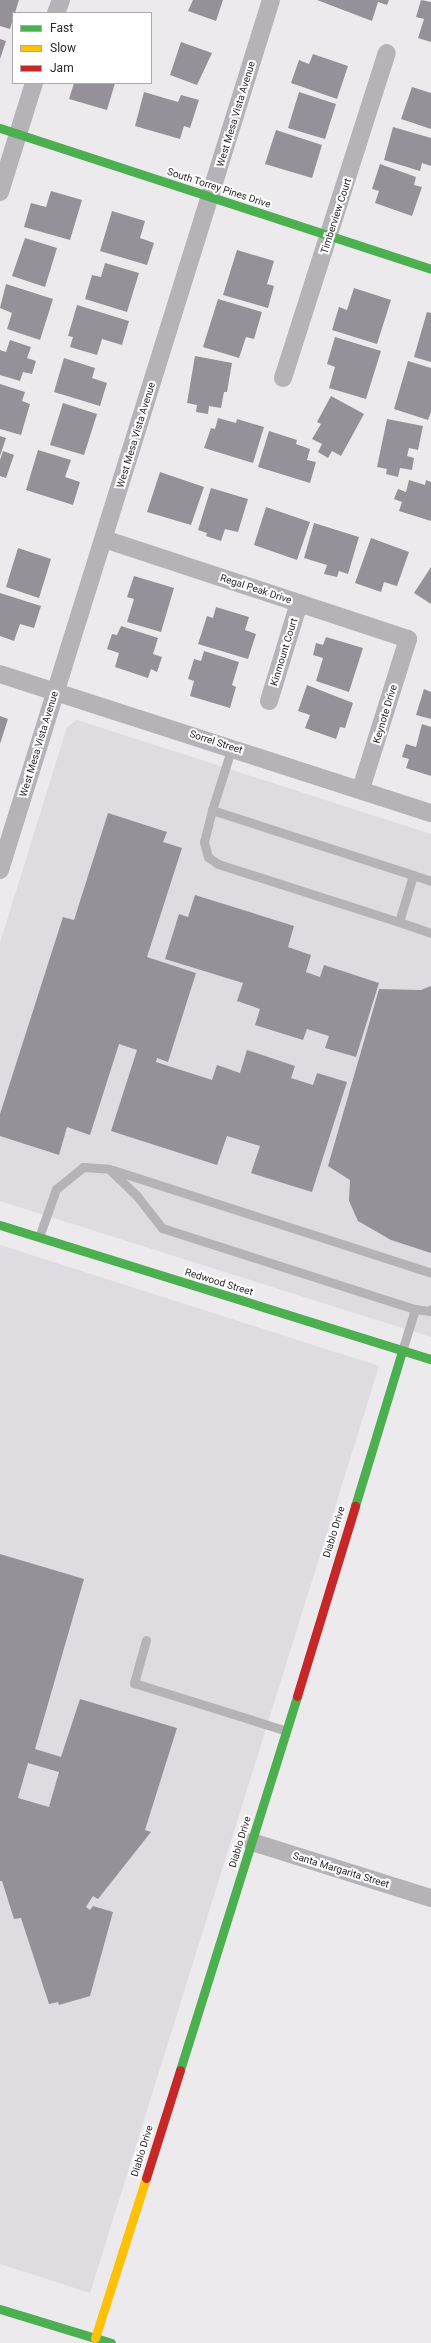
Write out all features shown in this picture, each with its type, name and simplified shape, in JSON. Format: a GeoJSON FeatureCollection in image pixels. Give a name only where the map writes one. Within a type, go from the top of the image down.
{"type":"FeatureCollection","features":[{"type":"Feature","properties":{"kind":"street"},"geometry":{"type":"LineString","coordinates":[[56,12],[61,0]]}},
{"type":"Feature","properties":{"kind":"street","name":"West Mesa Vista Avenue"},"geometry":{"type":"LineString","coordinates":[[0,870],[271,0]]}},
{"type":"Feature","properties":{"kind":"street","name":"Timberview Court"},"geometry":{"type":"LineString","coordinates":[[283,378],[387,53]]}},
{"type":"Feature","properties":{"kind":"street"},"geometry":{"type":"LineString","coordinates":[[0,192],[34,84]]}},
{"type":"Feature","properties":{"kind":"street","name":"South Torrey Pines Drive"},"geometry":{"type":"LineString","coordinates":[[0,128],[431,269]]}},
{"type":"Feature","properties":{"kind":"street","name":"Regal Peak Drive"},"geometry":{"type":"LineString","coordinates":[[104,539],[408,639]]}},
{"type":"Feature","properties":{"kind":"street","name":"Kinmount Court"},"geometry":{"type":"LineString","coordinates":[[269,701],[299,603]]}},
{"type":"Feature","properties":{"kind":"street","name":"Keynote Drive"},"geometry":{"type":"LineString","coordinates":[[361,789],[408,639]]}},
{"type":"Feature","properties":{"kind":"street","name":"Sorrel Street"},"geometry":{"type":"LineString","coordinates":[[0,674],[361,789],[431,813]]}},
{"type":"Feature","properties":{"kind":"street","name":"Redwood Street"},"geometry":{"type":"LineString","coordinates":[[0,1225],[431,1360]]}},
{"type":"Feature","properties":{"kind":"street","name":"Diablo Drive"},"geometry":{"type":"LineString","coordinates":[[95,2338],[252,1842],[284,1730],[402,1351]]}},
{"type":"Feature","properties":{"kind":"street","name":"Santa Margarita Street"},"geometry":{"type":"LineString","coordinates":[[252,1842],[431,1898]]}},
{"type":"Feature","properties":{"kind":"street"},"geometry":{"type":"LineString","coordinates":[[0,2309],[111,2343]]}},
{"type":"Feature","properties":{"kind":"lane"},"geometry":{"type":"LineString","coordinates":[[232,748],[212,810],[204,847],[213,862],[431,933]]}},
{"type":"Feature","properties":{"kind":"lane"},"geometry":{"type":"LineString","coordinates":[[212,810],[431,881]]}},
{"type":"Feature","properties":{"kind":"lane"},"geometry":{"type":"LineString","coordinates":[[399,922],[413,875]]}},
{"type":"Feature","properties":{"kind":"lane"},"geometry":{"type":"LineString","coordinates":[[39,1237],[56,1189],[83,1166],[109,1168],[431,1273]]}},
{"type":"Feature","properties":{"kind":"lane"},"geometry":{"type":"LineString","coordinates":[[109,1168],[137,1196],[162,1228],[415,1309],[430,1311],[431,1309]]}},
{"type":"Feature","properties":{"kind":"lane"},"geometry":{"type":"LineString","coordinates":[[402,1351],[415,1309]]}},
{"type":"Feature","properties":{"kind":"lane"},"geometry":{"type":"LineString","coordinates":[[146,1640],[134,1683],[284,1730]]}},
{"type":"Feature","properties":{"kind":"shaded area"},"geometry":{"type":"Polygon","coordinates":[[[77,720],[431,834],[431,1337],[0,1201],[0,943],[67,727],[77,720]]]}},
{"type":"Feature","properties":{"kind":"shaded area"},"geometry":{"type":"Polygon","coordinates":[[[0,1245],[379,1366],[90,2293],[0,2264],[0,1245]]]}},
{"type":"Feature","properties":{"kind":"building"},"geometry":{"type":"Polygon","coordinates":[[[0,0],[19,0],[15,12],[12,12],[12,23],[10,29],[0,26],[0,0]]]}},
{"type":"Feature","properties":{"kind":"building"},"geometry":{"type":"Polygon","coordinates":[[[193,0],[223,0],[216,21],[188,11],[193,0]]]}},
{"type":"Feature","properties":{"kind":"building"},"geometry":{"type":"Polygon","coordinates":[[[317,0],[389,0],[387,5],[378,2],[372,21],[317,0]]]}},
{"type":"Feature","properties":{"kind":"building"},"geometry":{"type":"Polygon","coordinates":[[[421,0],[431,2],[431,42],[418,38],[424,19],[416,17],[421,0]]]}},
{"type":"Feature","properties":{"kind":"building"},"geometry":{"type":"Polygon","coordinates":[[[0,39],[6,41],[0,59],[0,39]]]}},
{"type":"Feature","properties":{"kind":"building"},"geometry":{"type":"Polygon","coordinates":[[[181,42],[212,53],[197,85],[170,75],[181,42]]]}},
{"type":"Feature","properties":{"kind":"building"},"geometry":{"type":"Polygon","coordinates":[[[313,54],[348,66],[337,99],[291,83],[299,60],[309,64],[313,54]]]}},
{"type":"Feature","properties":{"kind":"building"},"geometry":{"type":"Polygon","coordinates":[[[74,84],[115,84],[107,110],[69,99],[74,84]]]}},
{"type":"Feature","properties":{"kind":"building"},"geometry":{"type":"Polygon","coordinates":[[[412,87],[431,93],[431,129],[401,119],[412,87]]]}},
{"type":"Feature","properties":{"kind":"building"},"geometry":{"type":"Polygon","coordinates":[[[144,92],[178,102],[181,95],[199,100],[190,128],[184,126],[180,139],[135,126],[144,92]]]}},
{"type":"Feature","properties":{"kind":"building"},"geometry":{"type":"Polygon","coordinates":[[[299,92],[336,104],[325,139],[288,128],[299,92]]]}},
{"type":"Feature","properties":{"kind":"building"},"geometry":{"type":"Polygon","coordinates":[[[393,127],[431,138],[431,166],[422,163],[420,171],[384,160],[393,127]]]}},
{"type":"Feature","properties":{"kind":"building"},"geometry":{"type":"Polygon","coordinates":[[[276,130],[322,145],[312,178],[265,164],[276,130]]]}},
{"type":"Feature","properties":{"kind":"building"},"geometry":{"type":"Polygon","coordinates":[[[380,164],[416,177],[414,185],[422,187],[412,216],[375,203],[379,191],[372,189],[380,164]]]}},
{"type":"Feature","properties":{"kind":"building"},"geometry":{"type":"Polygon","coordinates":[[[51,191],[82,200],[70,240],[24,227],[31,203],[46,207],[51,191]]]}},
{"type":"Feature","properties":{"kind":"building"},"geometry":{"type":"Polygon","coordinates":[[[112,211],[145,221],[140,238],[154,243],[147,265],[100,251],[112,211]]]}},
{"type":"Feature","properties":{"kind":"building"},"geometry":{"type":"Polygon","coordinates":[[[25,238],[57,248],[45,287],[12,276],[25,238]]]}},
{"type":"Feature","properties":{"kind":"building"},"geometry":{"type":"Polygon","coordinates":[[[237,250],[274,261],[267,284],[274,286],[268,308],[223,295],[237,250]]]}},
{"type":"Feature","properties":{"kind":"building"},"geometry":{"type":"Polygon","coordinates":[[[105,263],[139,273],[127,312],[85,299],[92,275],[101,277],[105,263]]]}},
{"type":"Feature","properties":{"kind":"building"},"geometry":{"type":"Polygon","coordinates":[[[6,284],[53,299],[40,340],[7,329],[12,313],[0,308],[6,284]]]}},
{"type":"Feature","properties":{"kind":"building"},"geometry":{"type":"Polygon","coordinates":[[[354,288],[391,300],[377,344],[332,330],[339,307],[347,310],[354,288]]]}},
{"type":"Feature","properties":{"kind":"building"},"geometry":{"type":"Polygon","coordinates":[[[218,299],[262,312],[254,339],[246,337],[239,358],[203,347],[218,299]]]}},
{"type":"Feature","properties":{"kind":"building"},"geometry":{"type":"Polygon","coordinates":[[[77,305],[129,321],[122,345],[102,339],[97,355],[70,347],[73,337],[68,336],[77,305]]]}},
{"type":"Feature","properties":{"kind":"building"},"geometry":{"type":"Polygon","coordinates":[[[427,312],[431,313],[431,362],[414,357],[427,312]]]}},
{"type":"Feature","properties":{"kind":"building"},"geometry":{"type":"Polygon","coordinates":[[[335,337],[381,351],[366,399],[329,388],[335,367],[327,364],[335,337]]]}},
{"type":"Feature","properties":{"kind":"building"},"geometry":{"type":"Polygon","coordinates":[[[10,340],[31,347],[27,358],[36,361],[32,374],[23,372],[20,381],[0,375],[0,350],[6,352],[10,340]]]}},
{"type":"Feature","properties":{"kind":"building"},"geometry":{"type":"Polygon","coordinates":[[[195,356],[232,363],[227,392],[224,392],[221,408],[209,406],[208,414],[196,412],[197,405],[187,403],[195,356]]]}},
{"type":"Feature","properties":{"kind":"building"},"geometry":{"type":"Polygon","coordinates":[[[64,358],[95,368],[92,378],[107,383],[100,406],[54,392],[64,358]]]}},
{"type":"Feature","properties":{"kind":"building"},"geometry":{"type":"Polygon","coordinates":[[[408,361],[431,368],[431,412],[428,420],[394,409],[408,361]]]}},
{"type":"Feature","properties":{"kind":"building"},"geometry":{"type":"Polygon","coordinates":[[[0,384],[25,392],[22,401],[30,404],[21,435],[0,429],[0,384]]]}},
{"type":"Feature","properties":{"kind":"building"},"geometry":{"type":"Polygon","coordinates":[[[331,396],[364,414],[341,456],[332,451],[328,458],[318,452],[322,444],[312,439],[321,424],[317,422],[331,396]]]}},
{"type":"Feature","properties":{"kind":"building"},"geometry":{"type":"Polygon","coordinates":[[[63,403],[97,414],[84,455],[50,445],[63,403]]]}},
{"type":"Feature","properties":{"kind":"building"},"geometry":{"type":"Polygon","coordinates":[[[218,418],[236,423],[237,419],[264,427],[253,463],[204,448],[211,428],[215,429],[218,418]]]}},
{"type":"Feature","properties":{"kind":"building"},"geometry":{"type":"Polygon","coordinates":[[[387,419],[423,426],[418,450],[409,448],[407,456],[414,458],[412,470],[400,468],[398,477],[386,474],[387,469],[377,467],[387,419]]]}},
{"type":"Feature","properties":{"kind":"building"},"geometry":{"type":"Polygon","coordinates":[[[269,431],[297,440],[296,444],[310,449],[307,460],[316,462],[310,483],[258,467],[269,431]]]}},
{"type":"Feature","properties":{"kind":"building"},"geometry":{"type":"Polygon","coordinates":[[[0,436],[6,438],[0,456],[0,436]]]}},
{"type":"Feature","properties":{"kind":"building"},"geometry":{"type":"Polygon","coordinates":[[[38,450],[71,460],[65,477],[80,482],[73,505],[26,490],[38,450]]]}},
{"type":"Feature","properties":{"kind":"building"},"geometry":{"type":"Polygon","coordinates":[[[3,451],[14,455],[6,478],[0,476],[0,460],[3,451]]]}},
{"type":"Feature","properties":{"kind":"building"},"geometry":{"type":"Polygon","coordinates":[[[160,472],[204,487],[191,525],[147,512],[160,472]]]}},
{"type":"Feature","properties":{"kind":"building"},"geometry":{"type":"Polygon","coordinates":[[[409,480],[425,485],[426,480],[431,482],[431,521],[399,511],[402,502],[394,499],[398,489],[406,492],[409,480]]]}},
{"type":"Feature","properties":{"kind":"building"},"geometry":{"type":"Polygon","coordinates":[[[211,488],[248,499],[238,532],[225,529],[221,541],[206,536],[207,533],[198,530],[211,488]]]}},
{"type":"Feature","properties":{"kind":"building"},"geometry":{"type":"Polygon","coordinates":[[[266,507],[310,522],[297,560],[254,545],[266,507]]]}},
{"type":"Feature","properties":{"kind":"building"},"geometry":{"type":"Polygon","coordinates":[[[314,523],[359,537],[348,574],[339,571],[337,577],[324,574],[327,565],[304,558],[314,523]]]}},
{"type":"Feature","properties":{"kind":"building"},"geometry":{"type":"Polygon","coordinates":[[[371,538],[409,552],[397,586],[384,582],[381,592],[355,583],[371,538]]]}},
{"type":"Feature","properties":{"kind":"building"},"geometry":{"type":"Polygon","coordinates":[[[18,548],[51,559],[39,598],[6,587],[18,548]]]}},
{"type":"Feature","properties":{"kind":"building"},"geometry":{"type":"Polygon","coordinates":[[[431,567],[431,604],[414,593],[431,567]]]}},
{"type":"Feature","properties":{"kind":"building"},"geometry":{"type":"Polygon","coordinates":[[[134,576],[174,588],[161,632],[127,622],[134,599],[127,597],[134,576]]]}},
{"type":"Feature","properties":{"kind":"building"},"geometry":{"type":"Polygon","coordinates":[[[0,593],[41,606],[34,628],[20,624],[14,641],[0,636],[0,593]]]}},
{"type":"Feature","properties":{"kind":"building"},"geometry":{"type":"Polygon","coordinates":[[[216,607],[249,617],[245,630],[256,634],[248,659],[198,644],[207,616],[213,618],[216,607]]]}},
{"type":"Feature","properties":{"kind":"building"},"geometry":{"type":"Polygon","coordinates":[[[121,626],[158,638],[153,654],[162,657],[157,672],[151,669],[148,678],[115,667],[119,653],[107,649],[112,634],[117,635],[121,626]]]}},
{"type":"Feature","properties":{"kind":"building"},"geometry":{"type":"Polygon","coordinates":[[[326,637],[363,648],[349,692],[316,681],[323,658],[313,655],[316,643],[323,645],[326,637]]]}},
{"type":"Feature","properties":{"kind":"building"},"geometry":{"type":"Polygon","coordinates":[[[204,651],[239,662],[232,685],[236,687],[230,708],[190,696],[194,681],[188,679],[194,659],[201,661],[204,651]]]}},
{"type":"Feature","properties":{"kind":"building"},"geometry":{"type":"Polygon","coordinates":[[[307,685],[353,703],[345,728],[340,727],[336,739],[305,728],[310,715],[298,711],[307,685]]]}},
{"type":"Feature","properties":{"kind":"building"},"geometry":{"type":"Polygon","coordinates":[[[424,689],[431,692],[431,719],[416,715],[424,689]]]}},
{"type":"Feature","properties":{"kind":"building"},"geometry":{"type":"Polygon","coordinates":[[[0,716],[8,719],[0,744],[0,716]]]}},
{"type":"Feature","properties":{"kind":"building"},"geometry":{"type":"Polygon","coordinates":[[[422,724],[431,727],[431,776],[406,768],[409,759],[402,757],[406,744],[416,747],[422,724]]]}},
{"type":"Feature","properties":{"kind":"building"},"geometry":{"type":"Polygon","coordinates":[[[108,813],[167,832],[163,842],[182,848],[147,957],[196,973],[168,1062],[157,1058],[156,1062],[212,1080],[217,1065],[240,1073],[247,1050],[295,1066],[291,1078],[313,1085],[317,1073],[347,1082],[312,1192],[251,1173],[260,1146],[227,1136],[217,1165],[111,1131],[137,1050],[119,1044],[90,1135],[67,1127],[59,1155],[0,1136],[0,1114],[63,917],[74,920],[108,813]]]}},
{"type":"Feature","properties":{"kind":"building"},"geometry":{"type":"Polygon","coordinates":[[[195,895],[294,926],[288,947],[311,955],[306,972],[320,977],[324,965],[379,983],[356,1057],[325,1048],[329,1036],[307,1029],[303,1040],[255,1025],[260,1009],[237,1001],[243,983],[165,959],[179,914],[188,917],[195,895]]]}},
{"type":"Feature","properties":{"kind":"building"},"geometry":{"type":"Polygon","coordinates":[[[431,986],[431,1253],[391,1240],[358,1221],[349,1201],[350,1180],[328,1166],[379,989],[421,990],[431,986]]]}},
{"type":"Feature","properties":{"kind":"building"},"geometry":{"type":"Polygon","coordinates":[[[0,1554],[84,1579],[35,1749],[61,1757],[80,1699],[177,1728],[145,1830],[151,1832],[98,1899],[93,1896],[86,1907],[90,1910],[93,1906],[113,1912],[90,1996],[59,2005],[58,2002],[49,2004],[21,1918],[14,1919],[2,1881],[0,1881],[0,1554]],[[28,1763],[18,1798],[49,1807],[59,1772],[28,1763]]]}},
{"type":"Feature","properties":{"kind":"traffic: fast"},"geometry":{"type":"LineString","coordinates":[[0,128],[431,269]]}},
{"type":"Feature","properties":{"kind":"traffic: fast"},"geometry":{"type":"LineString","coordinates":[[0,1225],[431,1359]]}},
{"type":"Feature","properties":{"kind":"traffic: fast"},"geometry":{"type":"LineString","coordinates":[[355,1506],[402,1351]]}},
{"type":"Feature","properties":{"kind":"traffic: fast"},"geometry":{"type":"LineString","coordinates":[[180,2070],[297,1696]]}},
{"type":"Feature","properties":{"kind":"traffic: fast"},"geometry":{"type":"LineString","coordinates":[[0,2309],[111,2343]]}},
{"type":"Feature","properties":{"kind":"traffic: slow"},"geometry":{"type":"LineString","coordinates":[[95,2338],[146,2178]]}},
{"type":"Feature","properties":{"kind":"traffic: jam"},"geometry":{"type":"LineString","coordinates":[[297,1696],[355,1506]]}},
{"type":"Feature","properties":{"kind":"traffic: jam"},"geometry":{"type":"LineString","coordinates":[[146,2178],[180,2070]]}}]}
